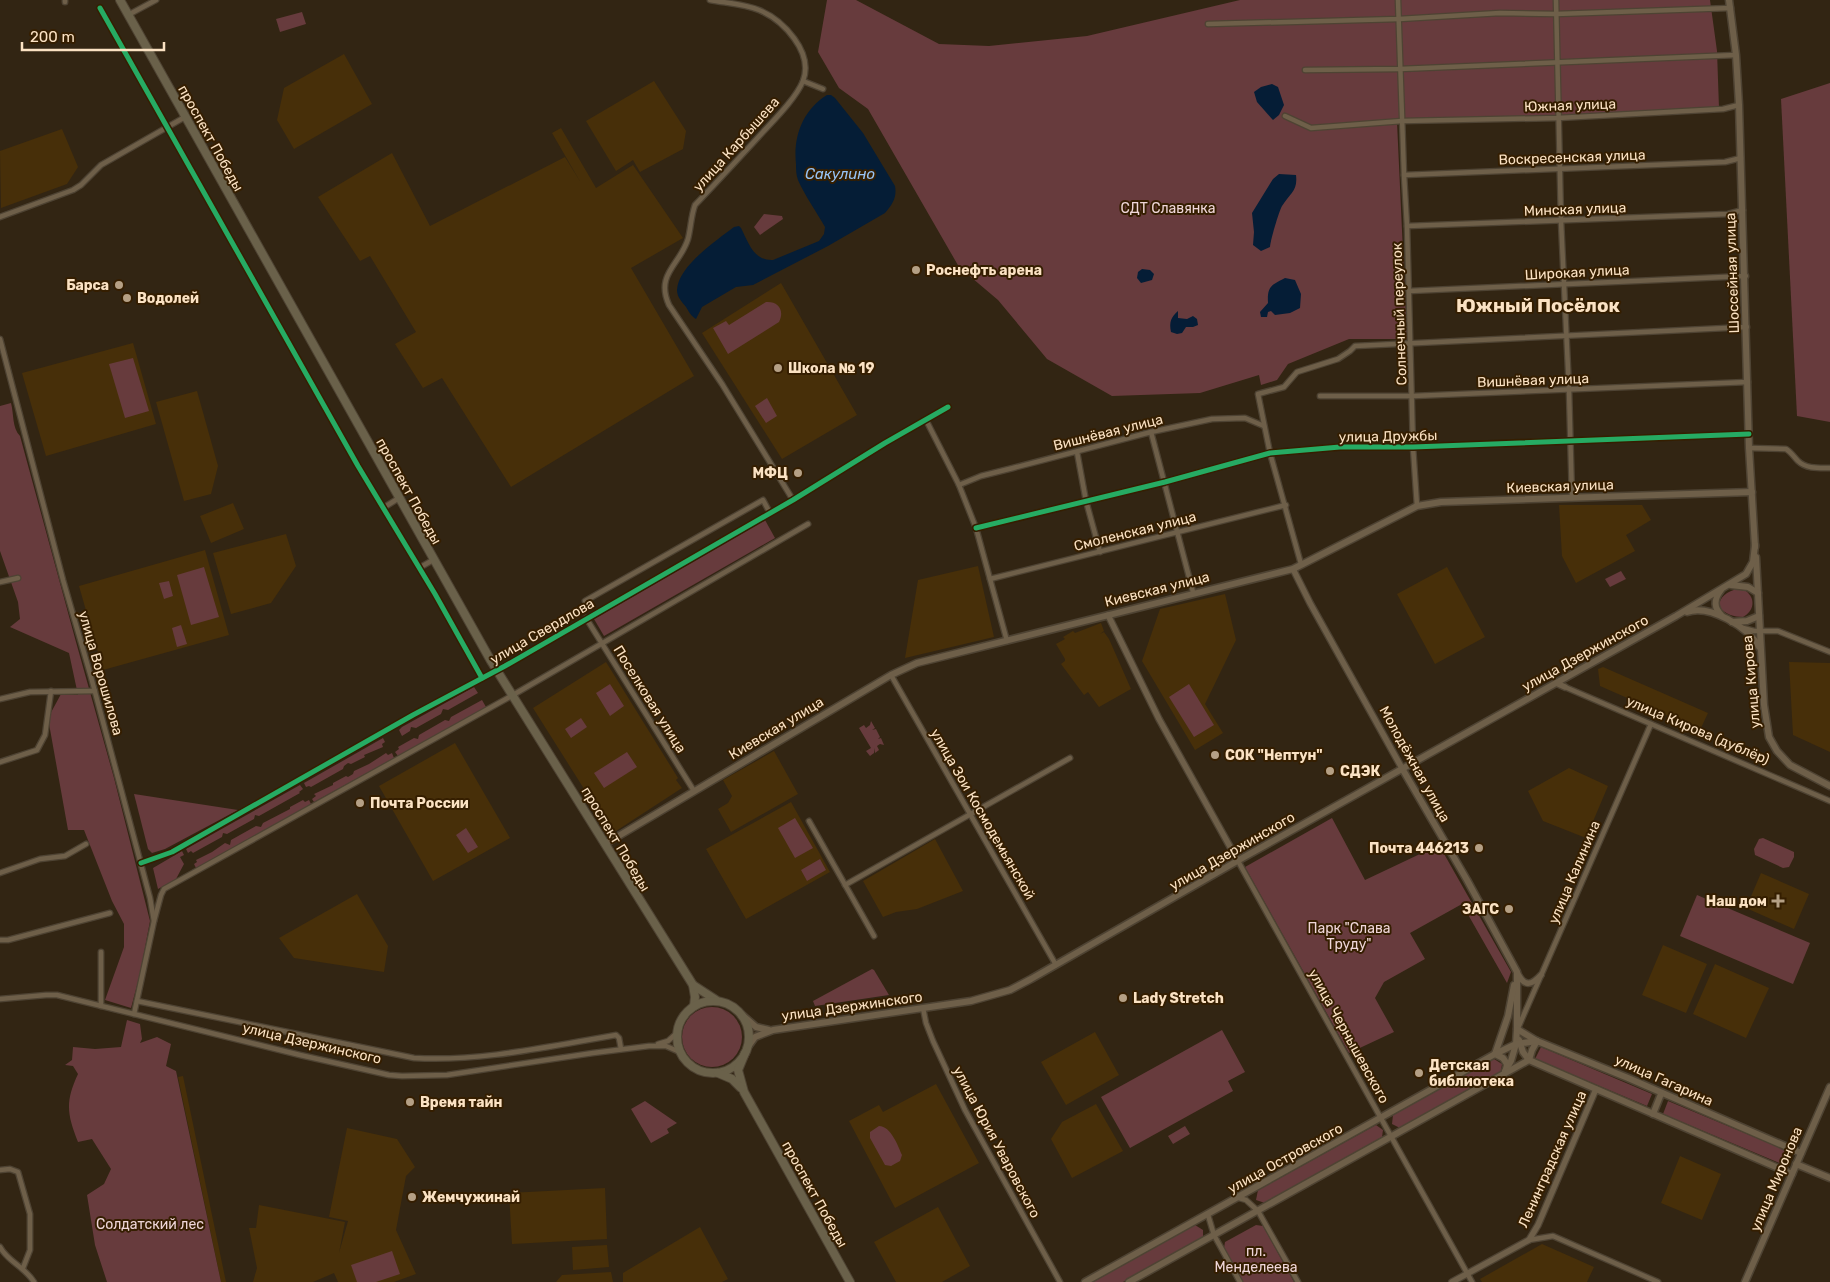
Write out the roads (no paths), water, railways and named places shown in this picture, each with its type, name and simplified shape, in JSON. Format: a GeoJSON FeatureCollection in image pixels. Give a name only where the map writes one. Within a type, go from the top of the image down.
{"type":"FeatureCollection","features":[{"type":"Feature","properties":{"kind":"main road","name":"проспект Победы"},"geometry":{"type":"LineString","coordinates":[[120,0],[433,560],[497,670],[693,985],[694,1006]]}},
{"type":"Feature","properties":{"kind":"main road","name":"Шоссейная улица"},"geometry":{"type":"LineString","coordinates":[[1729,0],[1736,55],[1739,106],[1746,276],[1749,448],[1755,545]]}},
{"type":"Feature","properties":{"kind":"main road","name":"Киевская улица"},"geometry":{"type":"LineString","coordinates":[[605,844],[891,675],[917,663],[1194,592],[1293,569],[1417,506],[1441,502],[1752,492]]}},
{"type":"Feature","properties":{"kind":"main road"},"geometry":{"type":"LineString","coordinates":[[1676,616],[1742,577],[1750,570],[1755,545]]}},
{"type":"Feature","properties":{"kind":"main road","name":"улица Кирова"},"geometry":{"type":"LineString","coordinates":[[1755,545],[1766,728],[1773,745],[1790,765],[1830,786]]}},
{"type":"Feature","properties":{"kind":"main road"},"geometry":{"type":"LineString","coordinates":[[1758,592],[1743,585],[1724,587],[1717,595],[1715,604],[1717,611],[1723,617],[1742,628],[1752,637],[1761,650]]}},
{"type":"Feature","properties":{"kind":"main road"},"geometry":{"type":"LineString","coordinates":[[1676,616],[1698,610],[1723,617]]}},
{"type":"Feature","properties":{"kind":"main road","name":"улица Дзержинского"},"geometry":{"type":"LineString","coordinates":[[746,1050],[755,1037],[773,1030],[971,1001],[1010,990],[1676,616]]}},
{"type":"Feature","properties":{"kind":"main road"},"geometry":{"type":"LineString","coordinates":[[1731,622],[1747,621],[1759,616]]}},
{"type":"Feature","properties":{"kind":"main road","name":"Молодёжная улица"},"geometry":{"type":"LineString","coordinates":[[1403,770],[1472,888],[1517,972]]}},
{"type":"Feature","properties":{"kind":"main road"},"geometry":{"type":"LineString","coordinates":[[1504,1072],[1518,1044],[1517,972]]}},
{"type":"Feature","properties":{"kind":"main road"},"geometry":{"type":"LineString","coordinates":[[1504,1072],[1507,1064],[1503,1058],[1495,1054],[1508,1016],[1517,972]]}},
{"type":"Feature","properties":{"kind":"main road","name":"проспект Победы"},"geometry":{"type":"LineString","coordinates":[[693,985],[718,1001]]}},
{"type":"Feature","properties":{"kind":"main road"},"geometry":{"type":"LineString","coordinates":[[718,1001],[732,1006],[741,1014],[746,1022],[749,1034],[746,1050],[740,1060],[729,1070],[705,1071],[692,1065],[682,1053],[678,1043],[678,1032],[682,1019],[694,1006],[718,1001]]}},
{"type":"Feature","properties":{"kind":"main road","name":"улица Дзержинского"},"geometry":{"type":"LineString","coordinates":[[741,1014],[758,1028],[773,1030]]}},
{"type":"Feature","properties":{"kind":"main road","name":"улица Гагарина"},"geometry":{"type":"LineString","coordinates":[[1517,1029],[1537,1041],[1801,1153]]}},
{"type":"Feature","properties":{"kind":"main road"},"geometry":{"type":"LineString","coordinates":[[1129,1282],[1504,1072],[1529,1060],[1537,1041]]}},
{"type":"Feature","properties":{"kind":"main road","name":"улица Островского"},"geometry":{"type":"LineString","coordinates":[[1085,1282],[1495,1054],[1518,1044],[1537,1041]]}},
{"type":"Feature","properties":{"kind":"main road"},"geometry":{"type":"LineString","coordinates":[[1518,1044],[1529,1060],[1792,1174]]}},
{"type":"Feature","properties":{"kind":"main road","name":"проспект Победы"},"geometry":{"type":"LineString","coordinates":[[744,1092],[738,1070],[746,1050]]}},
{"type":"Feature","properties":{"kind":"main road","name":"проспект Победы"},"geometry":{"type":"LineString","coordinates":[[713,1072],[726,1075],[744,1092],[850,1282]]}},
{"type":"Feature","properties":{"kind":"main road","name":"улица Миронова"},"geometry":{"type":"LineString","coordinates":[[1745,1282],[1830,1087]]}},
{"type":"Feature","properties":{"kind":"main road"},"geometry":{"type":"LineString","coordinates":[[1653,1114],[1661,1094]]}},
{"type":"Feature","properties":{"kind":"main road"},"geometry":{"type":"LineString","coordinates":[[1796,1164],[1830,1178]]}},
{"type":"Feature","properties":{"kind":"street"},"geometry":{"type":"LineString","coordinates":[[128,15],[156,0]]}},
{"type":"Feature","properties":{"kind":"street"},"geometry":{"type":"LineString","coordinates":[[710,0],[757,9],[771,16],[785,28],[802,54],[805,68],[803,81],[823,89]]}},
{"type":"Feature","properties":{"kind":"street","name":"Солнечный переулок"},"geometry":{"type":"LineString","coordinates":[[1398,0],[1413,396],[1413,447],[1417,506]]}},
{"type":"Feature","properties":{"kind":"street"},"geometry":{"type":"LineString","coordinates":[[1556,0],[1561,221],[1572,498]]}},
{"type":"Feature","properties":{"kind":"street"},"geometry":{"type":"LineString","coordinates":[[100,8],[383,508],[482,678]]}},
{"type":"Feature","properties":{"kind":"street"},"geometry":{"type":"LineString","coordinates":[[1208,24],[1399,19],[1500,13],[1556,14],[1731,8]]}},
{"type":"Feature","properties":{"kind":"street"},"geometry":{"type":"LineString","coordinates":[[1305,70],[1400,69],[1736,55]]}},
{"type":"Feature","properties":{"kind":"street","name":"улица Карбышева"},"geometry":{"type":"LineString","coordinates":[[793,500],[722,384],[669,305],[664,287],[669,272],[689,237],[691,216],[695,205],[778,116],[803,81]]}},
{"type":"Feature","properties":{"kind":"street","name":"Южная улица"},"geometry":{"type":"LineString","coordinates":[[1285,116],[1311,128],[1402,121],[1558,118],[1723,109],[1739,106]]}},
{"type":"Feature","properties":{"kind":"street"},"geometry":{"type":"LineString","coordinates":[[0,217],[73,190],[81,185],[101,165],[185,117]]}},
{"type":"Feature","properties":{"kind":"street","name":"Воскресенская улица"},"geometry":{"type":"LineString","coordinates":[[1404,175],[1725,162],[1741,158]]}},
{"type":"Feature","properties":{"kind":"street","name":"Минская улица"},"geometry":{"type":"LineString","coordinates":[[1407,226],[1728,214],[1743,210]]}},
{"type":"Feature","properties":{"kind":"street","name":"Широкая улица"},"geometry":{"type":"LineString","coordinates":[[1409,291],[1746,276]]}},
{"type":"Feature","properties":{"kind":"street"},"geometry":{"type":"LineString","coordinates":[[1301,564],[1270,453],[1258,394],[1284,387],[1297,372],[1338,359],[1350,352],[1355,346],[1747,326]]}},
{"type":"Feature","properties":{"kind":"street","name":"улица Ворошилова"},"geometry":{"type":"LineString","coordinates":[[0,340],[150,898],[154,921],[134,1014]]}},
{"type":"Feature","properties":{"kind":"street","name":"Вишнёвая улица"},"geometry":{"type":"LineString","coordinates":[[1320,396],[1413,396],[1748,382]]}},
{"type":"Feature","properties":{"kind":"street","name":"улица Свердлова"},"geometry":{"type":"LineString","coordinates":[[141,863],[172,852],[497,670],[793,500],[948,408]]}},
{"type":"Feature","properties":{"kind":"street","name":"Вишнёвая улица"},"geometry":{"type":"LineString","coordinates":[[960,485],[981,476],[1151,432],[1212,419],[1245,418],[1264,426]]}},
{"type":"Feature","properties":{"kind":"street"},"geometry":{"type":"LineString","coordinates":[[926,420],[960,485],[976,528],[1007,641]]}},
{"type":"Feature","properties":{"kind":"street"},"geometry":{"type":"LineString","coordinates":[[1151,432],[1194,592]]}},
{"type":"Feature","properties":{"kind":"street","name":"улица Дружбы"},"geometry":{"type":"LineString","coordinates":[[976,528],[1164,482],[1270,453],[1340,447],[1413,447],[1749,434]]}},
{"type":"Feature","properties":{"kind":"street"},"geometry":{"type":"LineString","coordinates":[[1749,448],[1786,449],[1804,465],[1813,468],[1830,468]]}},
{"type":"Feature","properties":{"kind":"street"},"geometry":{"type":"LineString","coordinates":[[1077,452],[1086,501],[1100,552]]}},
{"type":"Feature","properties":{"kind":"street"},"geometry":{"type":"LineString","coordinates":[[383,508],[399,498]]}},
{"type":"Feature","properties":{"kind":"street"},"geometry":{"type":"LineString","coordinates":[[585,601],[763,500],[770,513]]}},
{"type":"Feature","properties":{"kind":"street","name":"Смоленская улица"},"geometry":{"type":"LineString","coordinates":[[990,579],[1286,505]]}},
{"type":"Feature","properties":{"kind":"street"},"geometry":{"type":"LineString","coordinates":[[154,921],[164,889],[513,695],[808,524]]}},
{"type":"Feature","properties":{"kind":"street"},"geometry":{"type":"LineString","coordinates":[[419,568],[433,560]]}},
{"type":"Feature","properties":{"kind":"street","name":"Молодёжная улица"},"geometry":{"type":"LineString","coordinates":[[1293,569],[1403,770]]}},
{"type":"Feature","properties":{"kind":"street"},"geometry":{"type":"LineString","coordinates":[[0,582],[18,578]]}},
{"type":"Feature","properties":{"kind":"street","name":"улица Чернышевского"},"geometry":{"type":"LineString","coordinates":[[1108,615],[1159,718],[1472,1282]]}},
{"type":"Feature","properties":{"kind":"street","name":"Поселковая улица"},"geometry":{"type":"LineString","coordinates":[[586,618],[694,791]]}},
{"type":"Feature","properties":{"kind":"street"},"geometry":{"type":"LineString","coordinates":[[1742,628],[1778,631],[1830,652]]}},
{"type":"Feature","properties":{"kind":"street","name":"улица Зои Космодемьянской"},"geometry":{"type":"LineString","coordinates":[[891,675],[1056,965]]}},
{"type":"Feature","properties":{"kind":"street","name":"улица Кирова (дублёр)"},"geometry":{"type":"LineString","coordinates":[[1556,683],[1830,801]]}},
{"type":"Feature","properties":{"kind":"street"},"geometry":{"type":"LineString","coordinates":[[0,762],[37,750],[44,735],[52,691]]}},
{"type":"Feature","properties":{"kind":"street"},"geometry":{"type":"LineString","coordinates":[[0,699],[30,692],[95,691]]}},
{"type":"Feature","properties":{"kind":"street","name":"улица Калинина"},"geometry":{"type":"LineString","coordinates":[[1517,1029],[1651,724]]}},
{"type":"Feature","properties":{"kind":"street"},"geometry":{"type":"LineString","coordinates":[[845,885],[1070,758]]}},
{"type":"Feature","properties":{"kind":"street"},"geometry":{"type":"LineString","coordinates":[[809,820],[874,936]]}},
{"type":"Feature","properties":{"kind":"street"},"geometry":{"type":"LineString","coordinates":[[0,873],[40,859],[65,856],[86,844]]}},
{"type":"Feature","properties":{"kind":"street"},"geometry":{"type":"LineString","coordinates":[[0,940],[8,940],[110,913]]}},
{"type":"Feature","properties":{"kind":"street"},"geometry":{"type":"LineString","coordinates":[[101,952],[101,1006]]}},
{"type":"Feature","properties":{"kind":"street"},"geometry":{"type":"LineString","coordinates":[[1517,972],[1526,983],[1536,981],[1541,975]]}},
{"type":"Feature","properties":{"kind":"street","name":"улица Дзержинского"},"geometry":{"type":"LineString","coordinates":[[1,1000],[57,995],[389,1075],[447,1075],[652,1046],[666,1046],[682,1053]]}},
{"type":"Feature","properties":{"kind":"street","name":"улица Дзержинского"},"geometry":{"type":"LineString","coordinates":[[137,1001],[414,1058],[436,1059],[478,1056],[616,1035],[619,1038],[621,1049]]}},
{"type":"Feature","properties":{"kind":"street","name":"улица Юрия Уваровского"},"geometry":{"type":"LineString","coordinates":[[923,1008],[933,1040],[965,1110],[1060,1282]]}},
{"type":"Feature","properties":{"kind":"street","name":"улица Дзержинского"},"geometry":{"type":"LineString","coordinates":[[652,1046],[668,1041],[678,1032]]}},
{"type":"Feature","properties":{"kind":"street","name":"Ленинградская улица"},"geometry":{"type":"LineString","coordinates":[[1452,1282],[1529,1240],[1538,1225],[1596,1089]]}},
{"type":"Feature","properties":{"kind":"street"},"geometry":{"type":"LineString","coordinates":[[0,1170],[10,1169],[18,1172],[30,1214],[30,1250],[23,1268]]}},
{"type":"Feature","properties":{"kind":"street"},"geometry":{"type":"LineString","coordinates":[[1239,1198],[1246,1200],[1258,1211],[1298,1282]]}},
{"type":"Feature","properties":{"kind":"street"},"geometry":{"type":"LineString","coordinates":[[1208,1215],[1214,1236],[1240,1282]]}},
{"type":"Feature","properties":{"kind":"street"},"geometry":{"type":"LineString","coordinates":[[1529,1240],[1553,1236],[1658,1282]]}},
{"type":"Feature","properties":{"kind":"street"},"geometry":{"type":"LineString","coordinates":[[0,1247],[4,1254],[23,1268],[34,1282]]}},
{"type":"Feature","properties":{"kind":"water"},"geometry":{"type":"Polygon","coordinates":[[[1272,84],[1278,87],[1284,105],[1279,115],[1273,120],[1257,102],[1254,92],[1261,87],[1272,84]]]}},
{"type":"Feature","properties":{"kind":"water","name":"Сакулино"},"geometry":{"type":"Polygon","coordinates":[[[827,95],[835,98],[863,133],[895,186],[895,197],[892,203],[885,213],[828,246],[753,285],[736,287],[702,307],[696,319],[690,314],[677,293],[679,281],[691,263],[700,254],[734,227],[739,226],[741,228],[753,250],[757,255],[766,260],[773,260],[819,241],[824,234],[825,227],[798,180],[795,154],[801,125],[812,108],[827,95]]]}},
{"type":"Feature","properties":{"kind":"water"},"geometry":{"type":"Polygon","coordinates":[[[1279,174],[1296,175],[1296,185],[1281,209],[1270,247],[1261,251],[1253,245],[1252,213],[1273,179],[1279,174]]]}},
{"type":"Feature","properties":{"kind":"water"},"geometry":{"type":"Polygon","coordinates":[[[1142,269],[1150,270],[1154,274],[1152,280],[1141,283],[1137,278],[1138,272],[1142,269]]]}},
{"type":"Feature","properties":{"kind":"water"},"geometry":{"type":"Polygon","coordinates":[[[1285,278],[1295,280],[1301,294],[1300,308],[1290,313],[1275,315],[1271,311],[1268,312],[1267,317],[1261,317],[1260,312],[1268,303],[1269,290],[1285,278]]]}},
{"type":"Feature","properties":{"kind":"water"},"geometry":{"type":"Polygon","coordinates":[[[1178,311],[1178,318],[1187,319],[1193,316],[1197,319],[1198,325],[1186,327],[1182,333],[1171,332],[1171,320],[1178,311]]]}},
{"type":"Feature","properties":{"kind":"place","name":"Роснефть арена"},"geometry":{"type":"Point","coordinates":[916,270]}},
{"type":"Feature","properties":{"kind":"place","name":"Барса"},"geometry":{"type":"Point","coordinates":[119,285]}},
{"type":"Feature","properties":{"kind":"place","name":"Водолей"},"geometry":{"type":"Point","coordinates":[127,298]}},
{"type":"Feature","properties":{"kind":"place","name":"Школа № 19"},"geometry":{"type":"Point","coordinates":[778,368]}},
{"type":"Feature","properties":{"kind":"place","name":"МФЦ"},"geometry":{"type":"Point","coordinates":[798,473]}},
{"type":"Feature","properties":{"kind":"place","name":"СОК \"Нептун\""},"geometry":{"type":"Point","coordinates":[1215,755]}},
{"type":"Feature","properties":{"kind":"place","name":"СДЭК"},"geometry":{"type":"Point","coordinates":[1330,771]}},
{"type":"Feature","properties":{"kind":"place","name":"Почта России"},"geometry":{"type":"Point","coordinates":[360,803]}},
{"type":"Feature","properties":{"kind":"place","name":"Почта 446213"},"geometry":{"type":"Point","coordinates":[1479,848]}},
{"type":"Feature","properties":{"kind":"place","name":"Наш дом"},"geometry":{"type":"Point","coordinates":[1778,901]}},
{"type":"Feature","properties":{"kind":"place","name":"ЗАГС"},"geometry":{"type":"Point","coordinates":[1509,909]}},
{"type":"Feature","properties":{"kind":"place","name":"Lady Stretch"},"geometry":{"type":"Point","coordinates":[1123,998]}},
{"type":"Feature","properties":{"kind":"place","name":"Детская библиотека"},"geometry":{"type":"Point","coordinates":[1419,1073]}},
{"type":"Feature","properties":{"kind":"place","name":"Время тайн"},"geometry":{"type":"Point","coordinates":[410,1102]}},
{"type":"Feature","properties":{"kind":"place","name":"Жемчужинай"},"geometry":{"type":"Point","coordinates":[412,1197]}},
{"type":"Feature","properties":{"kind":"district","name":"Южный Посёлок"},"geometry":{"type":"Point","coordinates":[1538,305]}},
{"type":"Feature","properties":{"kind":"park label","name":"СДТ Славянка"},"geometry":{"type":"Point","coordinates":[1168,208]}},
{"type":"Feature","properties":{"kind":"park label","name":"Парк \"Слава Труду\""},"geometry":{"type":"Point","coordinates":[1349,936]}},
{"type":"Feature","properties":{"kind":"park label","name":"Солдатский лес"},"geometry":{"type":"Point","coordinates":[150,1224]}},
{"type":"Feature","properties":{"kind":"park label","name":"пл. Менделеева"},"geometry":{"type":"Point","coordinates":[1256,1260]}}]}
